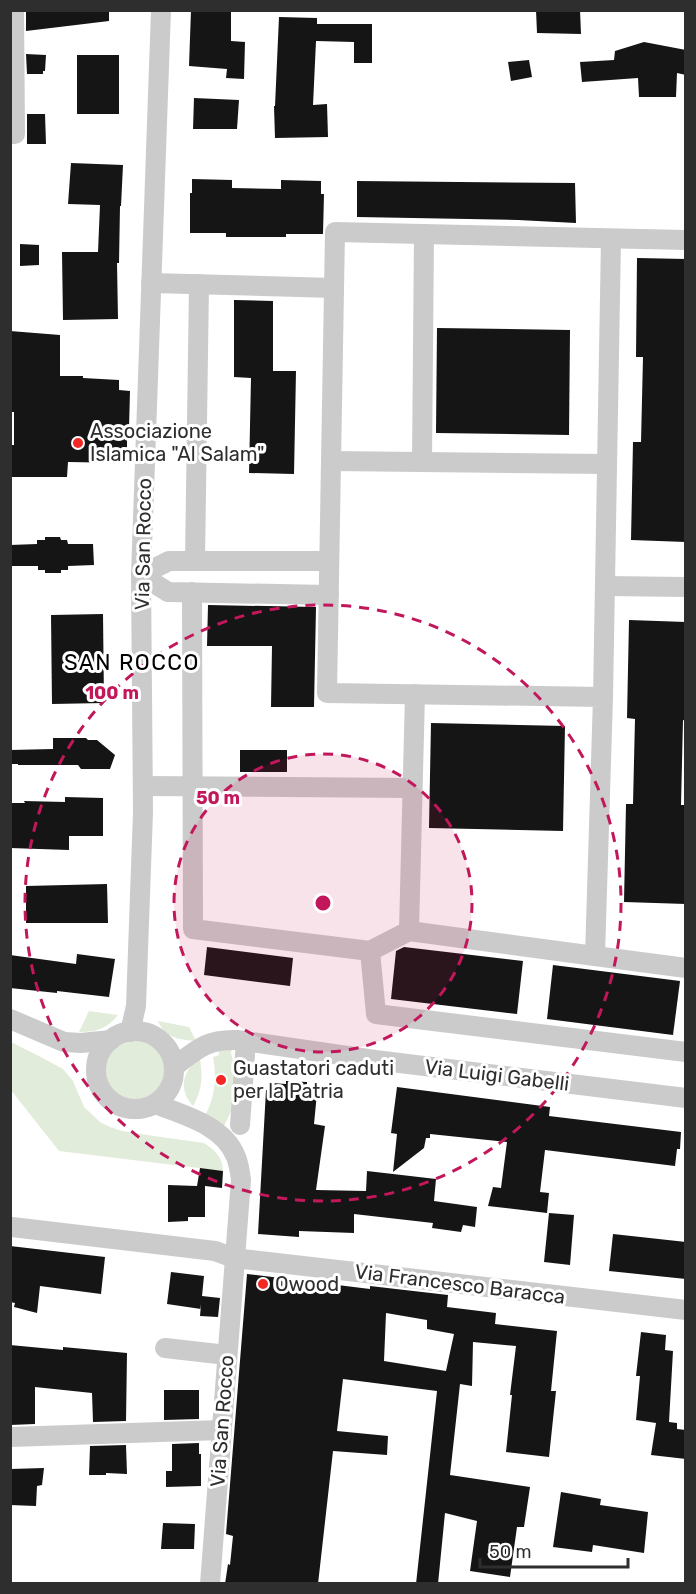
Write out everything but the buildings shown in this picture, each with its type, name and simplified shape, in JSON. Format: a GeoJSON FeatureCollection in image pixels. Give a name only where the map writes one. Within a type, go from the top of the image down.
{"type":"FeatureCollection","features":[{"type":"Feature","properties":{"kind":"street"},"geometry":{"type":"LineString","coordinates":[[10,134],[15,134],[14,10]]}},
{"type":"Feature","properties":{"kind":"street","name":"Via San Rocco"},"geometry":{"type":"LineString","coordinates":[[135,1032],[144,786],[141,575],[161,10]]}},
{"type":"Feature","properties":{"kind":"street"},"geometry":{"type":"LineString","coordinates":[[603,697],[327,693],[335,232],[686,240]]}},
{"type":"Feature","properties":{"kind":"street"},"geometry":{"type":"LineString","coordinates":[[422,462],[424,234]]}},
{"type":"Feature","properties":{"kind":"street"},"geometry":{"type":"LineString","coordinates":[[595,956],[603,697],[611,239]]}},
{"type":"Feature","properties":{"kind":"street"},"geometry":{"type":"LineString","coordinates":[[152,283],[334,288]]}},
{"type":"Feature","properties":{"kind":"street"},"geometry":{"type":"LineString","coordinates":[[195,561],[199,284]]}},
{"type":"Feature","properties":{"kind":"street"},"geometry":{"type":"LineString","coordinates":[[331,461],[607,464]]}},
{"type":"Feature","properties":{"kind":"street"},"geometry":{"type":"LineString","coordinates":[[141,575],[169,561],[329,561]]}},
{"type":"Feature","properties":{"kind":"street"},"geometry":{"type":"LineString","coordinates":[[141,575],[168,591],[328,595]]}},
{"type":"Feature","properties":{"kind":"street"},"geometry":{"type":"LineString","coordinates":[[605,586],[686,587]]}},
{"type":"Feature","properties":{"kind":"street"},"geometry":{"type":"LineString","coordinates":[[192,592],[193,929],[370,951],[409,931],[686,968]]}},
{"type":"Feature","properties":{"kind":"street"},"geometry":{"type":"LineString","coordinates":[[409,931],[415,694]]}},
{"type":"Feature","properties":{"kind":"street"},"geometry":{"type":"LineString","coordinates":[[144,786],[412,789]]}},
{"type":"Feature","properties":{"kind":"street"},"geometry":{"type":"LineString","coordinates":[[370,951],[376,1014],[686,1052]]}},
{"type":"Feature","properties":{"kind":"street"},"geometry":{"type":"LineString","coordinates":[[10,1019],[46,1029],[64,1042],[84,1061],[110,1100],[132,1109],[143,1109],[164,1097],[174,1077],[172,1056],[159,1040],[150,1035],[135,1032],[121,1034],[111,1040],[99,1057],[96,1067],[97,1079]]}},
{"type":"Feature","properties":{"kind":"street"},"geometry":{"type":"LineString","coordinates":[[64,1042],[111,1040]]}},
{"type":"Feature","properties":{"kind":"street","name":"Via Luigi Gabelli"},"geometry":{"type":"LineString","coordinates":[[166,1047],[202,1046],[225,1040],[246,1041],[375,1060],[686,1098]]}},
{"type":"Feature","properties":{"kind":"street"},"geometry":{"type":"LineString","coordinates":[[240,1125],[246,1041]]}},
{"type":"Feature","properties":{"kind":"street","name":"Via Luigi Gabelli"},"geometry":{"type":"LineString","coordinates":[[174,1066],[202,1046]]}},
{"type":"Feature","properties":{"kind":"street","name":"Via San Rocco"},"geometry":{"type":"LineString","coordinates":[[170,1088],[196,1120]]}},
{"type":"Feature","properties":{"kind":"street","name":"Via San Rocco"},"geometry":{"type":"LineString","coordinates":[[155,1104],[196,1120],[228,1143],[238,1163],[241,1180],[210,1584]]}},
{"type":"Feature","properties":{"kind":"street"},"geometry":{"type":"LineString","coordinates":[[12,1227],[215,1251],[234,1258]]}},
{"type":"Feature","properties":{"kind":"street","name":"Via Francesco Baracca"},"geometry":{"type":"LineString","coordinates":[[234,1258],[686,1310]]}},
{"type":"Feature","properties":{"kind":"street"},"geometry":{"type":"LineString","coordinates":[[165,1348],[227,1355]]}},
{"type":"Feature","properties":{"kind":"street"},"geometry":{"type":"LineString","coordinates":[[10,1437],[221,1430]]}},
{"type":"Feature","properties":{"kind":"green space"},"geometry":{"type":"Polygon","coordinates":[[[89,1011],[118,1015],[110,1024],[101,1029],[79,1032],[89,1011]]]}},
{"type":"Feature","properties":{"kind":"green space"},"geometry":{"type":"Polygon","coordinates":[[[158,1021],[189,1027],[196,1041],[169,1035],[158,1021]]]}},
{"type":"Feature","properties":{"kind":"green space"},"geometry":{"type":"Polygon","coordinates":[[[216,1030],[218,1036],[236,1035],[231,1053],[237,1075],[234,1105],[224,1126],[206,1114],[214,1086],[213,1057],[219,1055],[216,1030]]]}},
{"type":"Feature","properties":{"kind":"green space"},"geometry":{"type":"Polygon","coordinates":[[[135,1036],[148,1039],[159,1046],[166,1057],[169,1070],[166,1083],[159,1094],[148,1101],[135,1104],[122,1101],[111,1094],[104,1083],[101,1070],[104,1057],[111,1046],[122,1039],[135,1036]]]}},
{"type":"Feature","properties":{"kind":"green space"},"geometry":{"type":"Polygon","coordinates":[[[11,1042],[63,1069],[73,1081],[84,1107],[100,1122],[122,1131],[204,1143],[218,1155],[223,1171],[59,1151],[11,1090],[11,1042]]]}},
{"type":"Feature","properties":{"kind":"green space"},"geometry":{"type":"Polygon","coordinates":[[[200,1059],[201,1083],[193,1106],[185,1093],[184,1081],[189,1069],[200,1059]]]}},
{"type":"Feature","properties":{"kind":"place","name":"Associazione Islamica \"Al Salam\""},"geometry":{"type":"Point","coordinates":[78,443]}},
{"type":"Feature","properties":{"kind":"place","name":"Guastatori caduti per la Patria"},"geometry":{"type":"Point","coordinates":[221,1080]}},
{"type":"Feature","properties":{"kind":"place","name":"Owood"},"geometry":{"type":"Point","coordinates":[263,1284]}},
{"type":"Feature","properties":{"kind":"district","name":"SAN ROCCO"},"geometry":{"type":"Point","coordinates":[132,662]}}]}
